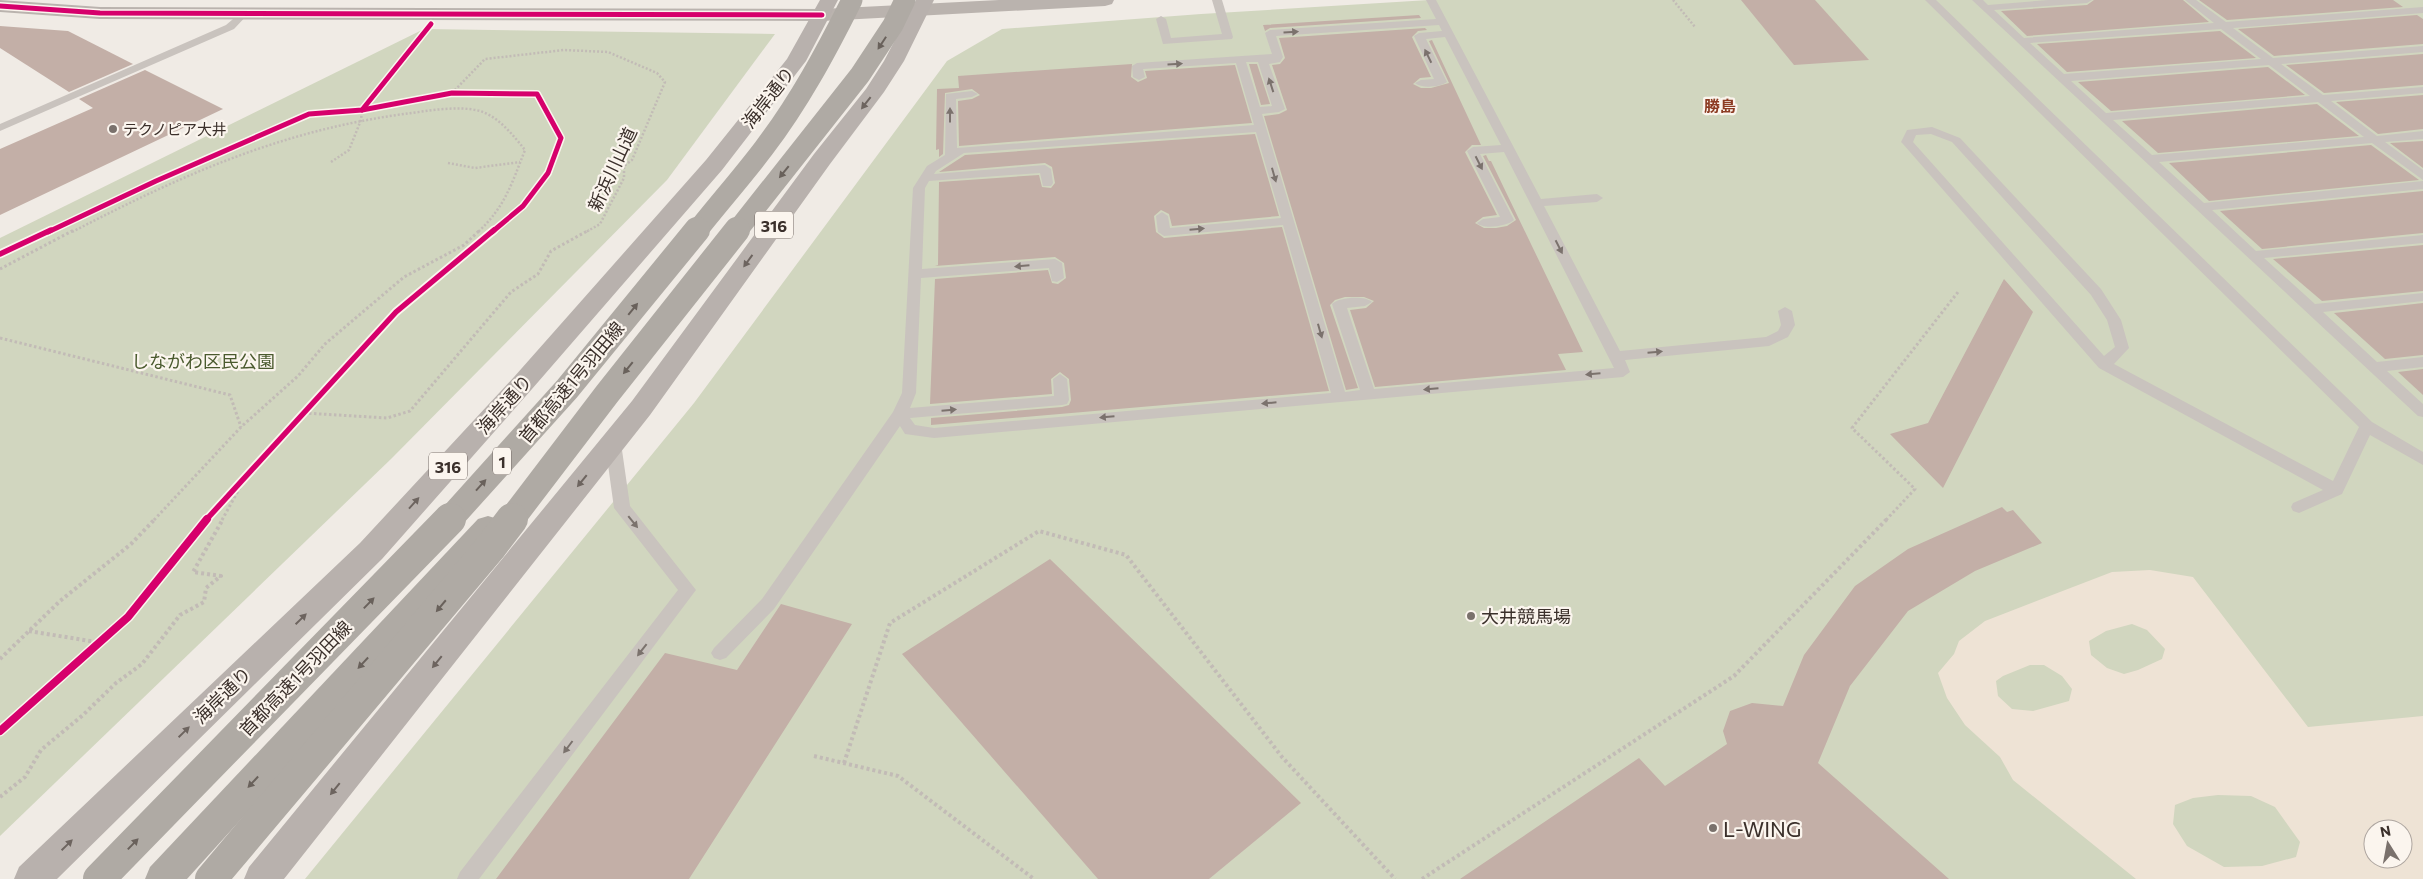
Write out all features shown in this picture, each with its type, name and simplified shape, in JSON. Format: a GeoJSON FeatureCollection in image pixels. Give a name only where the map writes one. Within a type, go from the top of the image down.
{"type":"FeatureCollection","features":[{"type":"Feature","properties":{"kind":"highway","name":"首都高速1号羽田線"},"geometry":{"type":"LineString","coordinates":[[99,879],[453,516],[561,396],[764,148],[799,97],[825,54],[852,0]]}},
{"type":"Feature","properties":{"kind":"highway"},"geometry":{"type":"LineString","coordinates":[[799,97],[848,41],[872,0]]}},
{"type":"Feature","properties":{"kind":"highway","name":"首都高速1号羽田線"},"geometry":{"type":"LineString","coordinates":[[211,879],[490,548],[608,394],[860,75],[893,25],[917,4]]}},
{"type":"Feature","properties":{"kind":"highway"},"geometry":{"type":"LineString","coordinates":[[163,879],[478,539],[608,394]]}},
{"type":"Feature","properties":{"kind":"main road","name":"316"},"geometry":{"type":"LineString","coordinates":[[262,879],[613,443],[874,92],[894,61],[917,4]]}},
{"type":"Feature","properties":{"kind":"main road","name":"海岸通り"},"geometry":{"type":"LineString","coordinates":[[32,879],[371,551],[523,383],[714,165],[790,68],[826,7]]}},
{"type":"Feature","properties":{"kind":"street"},"geometry":{"type":"LineString","coordinates":[[0,6],[100,13],[826,7],[1105,0]]}},
{"type":"Feature","properties":{"kind":"lane"},"geometry":{"type":"LineString","coordinates":[[1161,19],[1167,42],[1228,37],[1217,0]]}},
{"type":"Feature","properties":{"kind":"lane"},"geometry":{"type":"LineString","coordinates":[[900,414],[910,430],[934,432],[1623,372],[1431,0]]}},
{"type":"Feature","properties":{"kind":"lane"},"geometry":{"type":"LineString","coordinates":[[1930,0],[2367,426],[2423,459]]}},
{"type":"Feature","properties":{"kind":"lane"},"geometry":{"type":"LineString","coordinates":[[1981,4],[2087,0]]}},
{"type":"Feature","properties":{"kind":"lane"},"geometry":{"type":"LineString","coordinates":[[2190,0],[2423,176]]}},
{"type":"Feature","properties":{"kind":"lane"},"geometry":{"type":"LineString","coordinates":[[2413,0],[2423,8]]}},
{"type":"Feature","properties":{"kind":"lane"},"geometry":{"type":"LineString","coordinates":[[1981,4],[2423,412]]}},
{"type":"Feature","properties":{"kind":"lane"},"geometry":{"type":"LineString","coordinates":[[2021,41],[2423,8]]}},
{"type":"Feature","properties":{"kind":"lane"},"geometry":{"type":"LineString","coordinates":[[0,128],[230,27],[245,12]]}},
{"type":"Feature","properties":{"kind":"lane"},"geometry":{"type":"LineString","coordinates":[[1139,77],[1137,66],[1278,56],[1270,33],[1442,22]]}},
{"type":"Feature","properties":{"kind":"lane"},"geometry":{"type":"LineString","coordinates":[[1421,83],[1440,82],[1418,36],[1448,34]]}},
{"type":"Feature","properties":{"kind":"lane"},"geometry":{"type":"LineString","coordinates":[[2061,78],[2423,49]]}},
{"type":"Feature","properties":{"kind":"lane"},"geometry":{"type":"LineString","coordinates":[[1240,59],[1339,397]]}},
{"type":"Feature","properties":{"kind":"lane"},"geometry":{"type":"LineString","coordinates":[[1256,111],[1279,109],[1263,61],[1286,60]]}},
{"type":"Feature","properties":{"kind":"lane"},"geometry":{"type":"LineString","coordinates":[[2103,117],[2423,90]]}},
{"type":"Feature","properties":{"kind":"lane"},"geometry":{"type":"LineString","coordinates":[[951,156],[950,96],[972,94]]}},
{"type":"Feature","properties":{"kind":"lane"},"geometry":{"type":"LineString","coordinates":[[720,653],[768,604],[900,414],[909,393],[919,188],[931,169],[961,150],[1261,128]]}},
{"type":"Feature","properties":{"kind":"lane"},"geometry":{"type":"LineString","coordinates":[[2104,365],[2122,348],[2114,320],[2096,292],[1956,140],[1932,130],[1911,132],[1907,142],[2104,365],[2337,490]]}},
{"type":"Feature","properties":{"kind":"lane"},"geometry":{"type":"LineString","coordinates":[[2149,159],[2423,135]]}},
{"type":"Feature","properties":{"kind":"lane"},"geometry":{"type":"LineString","coordinates":[[1483,222],[1508,220],[1473,151],[1508,148]]}},
{"type":"Feature","properties":{"kind":"lane"},"geometry":{"type":"LineString","coordinates":[[925,178],[1045,169],[1047,183]]}},
{"type":"Feature","properties":{"kind":"lane"},"geometry":{"type":"LineString","coordinates":[[2201,207],[2423,185]]}},
{"type":"Feature","properties":{"kind":"lane"},"geometry":{"type":"LineString","coordinates":[[1537,203],[1598,198]]}},
{"type":"Feature","properties":{"kind":"lane"},"geometry":{"type":"LineString","coordinates":[[1162,216],[1164,232],[1288,221]]}},
{"type":"Feature","properties":{"kind":"lane"},"geometry":{"type":"LineString","coordinates":[[2254,255],[2423,239]]}},
{"type":"Feature","properties":{"kind":"lane"},"geometry":{"type":"LineString","coordinates":[[915,274],[1056,263],[1057,278]]}},
{"type":"Feature","properties":{"kind":"lane"},"geometry":{"type":"LineString","coordinates":[[2312,309],[2423,297]]}},
{"type":"Feature","properties":{"kind":"lane"},"geometry":{"type":"LineString","coordinates":[[1365,302],[1339,304],[1368,394]]}},
{"type":"Feature","properties":{"kind":"lane"},"geometry":{"type":"LineString","coordinates":[[1616,356],[1770,341],[1783,334],[1788,325],[1785,310]]}},
{"type":"Feature","properties":{"kind":"lane"},"geometry":{"type":"LineString","coordinates":[[2374,367],[2423,362]]}},
{"type":"Feature","properties":{"kind":"lane"},"geometry":{"type":"LineString","coordinates":[[900,414],[1062,400],[1060,380]]}},
{"type":"Feature","properties":{"kind":"lane"},"geometry":{"type":"LineString","coordinates":[[2300,507],[2337,490],[2367,426]]}},
{"type":"Feature","properties":{"kind":"lane"},"geometry":{"type":"LineString","coordinates":[[467,879],[688,590],[622,508],[613,443]]}},
{"type":"Feature","properties":{"kind":"path"},"geometry":{"type":"LineString","coordinates":[[1673,0],[1695,27]]}},
{"type":"Feature","properties":{"kind":"path"},"geometry":{"type":"LineString","coordinates":[[443,95],[452,93],[462,94]]}},
{"type":"Feature","properties":{"kind":"path"},"geometry":{"type":"LineString","coordinates":[[353,110],[362,110],[369,105]]}},
{"type":"Feature","properties":{"kind":"path"},"geometry":{"type":"LineString","coordinates":[[331,162],[349,150],[361,120],[362,110]]}},
{"type":"Feature","properties":{"kind":"path"},"geometry":{"type":"LineString","coordinates":[[0,269],[133,200],[237,156],[319,127],[438,111],[480,112],[504,126],[525,150],[510,188],[495,216],[464,245],[404,277],[325,344],[298,376],[241,427],[132,544],[60,601],[0,659]]}},
{"type":"Feature","properties":{"kind":"path"},"geometry":{"type":"LineString","coordinates":[[448,163],[458,167],[476,169],[520,162]]}},
{"type":"Feature","properties":{"kind":"path"},"geometry":{"type":"LineString","coordinates":[[1422,879],[1734,676],[1915,490],[1852,428],[1958,292]]}},
{"type":"Feature","properties":{"kind":"path"},"geometry":{"type":"LineString","coordinates":[[0,338],[230,395],[241,427]]}},
{"type":"Feature","properties":{"kind":"path"},"geometry":{"type":"LineString","coordinates":[[298,419],[310,405]]}},
{"type":"Feature","properties":{"kind":"path"},"geometry":{"type":"LineString","coordinates":[[229,492],[255,465]]}},
{"type":"Feature","properties":{"kind":"path"},"geometry":{"type":"LineString","coordinates":[[0,797],[25,777],[41,750],[83,715],[116,683],[142,664],[180,615],[204,602],[206,588],[221,576],[193,572],[249,472]]}},
{"type":"Feature","properties":{"kind":"path"},"geometry":{"type":"LineString","coordinates":[[844,763],[890,624],[1039,531],[1126,555],[1282,757],[1395,879]]}},
{"type":"Feature","properties":{"kind":"path"},"geometry":{"type":"LineString","coordinates":[[29,631],[102,643]]}},
{"type":"Feature","properties":{"kind":"path"},"geometry":{"type":"LineString","coordinates":[[94,649],[108,636]]}},
{"type":"Feature","properties":{"kind":"path"},"geometry":{"type":"LineString","coordinates":[[814,756],[898,776],[1034,879]]}},
{"type":"Feature","properties":{"kind":"green space","name":"大井競馬場"},"geometry":{"type":"Polygon","coordinates":[[[1429,0],[2423,0],[2423,879],[305,879],[694,403],[947,61],[1002,29],[1429,0]]]}},
{"type":"Feature","properties":{"kind":"green space","name":"しながわ区民公園"},"geometry":{"type":"Polygon","coordinates":[[[424,29],[775,34],[667,180],[391,459],[0,836],[0,238],[424,29]]]}},
{"type":"Feature","properties":{"kind":"shaded area"},"geometry":{"type":"Polygon","coordinates":[[[2150,570],[2193,577],[2308,727],[2423,716],[2423,879],[2136,879],[2013,780],[2000,757],[1965,725],[1947,698],[1938,673],[1954,654],[1959,641],[1985,621],[2112,572],[2150,570]],[[2132,624],[2106,631],[2089,641],[2091,655],[2107,668],[2124,674],[2162,659],[2165,649],[2147,630],[2132,624]],[[2030,665],[2003,676],[1996,681],[1998,696],[2012,709],[2033,711],[2069,701],[2072,689],[2062,676],[2044,665],[2030,665]],[[2218,795],[2193,798],[2175,805],[2173,824],[2187,846],[2224,867],[2262,866],[2296,857],[2300,842],[2275,807],[2251,796],[2218,795]]]}},
{"type":"Feature","properties":{"kind":"building"},"geometry":{"type":"Polygon","coordinates":[[[1741,0],[1815,0],[1869,60],[1794,65],[1741,0]]]}},
{"type":"Feature","properties":{"kind":"building"},"geometry":{"type":"Polygon","coordinates":[[[2094,0],[2183,0],[2209,22],[2027,36],[2001,11],[2087,5],[2094,0]]]}},
{"type":"Feature","properties":{"kind":"building"},"geometry":{"type":"Polygon","coordinates":[[[2199,0],[2393,0],[2403,7],[2227,20],[2199,0]]]}},
{"type":"Feature","properties":{"kind":"building"},"geometry":{"type":"Polygon","coordinates":[[[1419,15],[1421,18],[1270,28],[1265,31],[1263,25],[1419,15]]]}},
{"type":"Feature","properties":{"kind":"building"},"geometry":{"type":"Polygon","coordinates":[[[2417,15],[2423,19],[2423,44],[2274,56],[2238,29],[2417,15]]]}},
{"type":"Feature","properties":{"kind":"building"},"geometry":{"type":"Polygon","coordinates":[[[0,26],[68,31],[133,64],[69,92],[0,48],[0,26]]]}},
{"type":"Feature","properties":{"kind":"building"},"geometry":{"type":"Polygon","coordinates":[[[1425,28],[1427,30],[1418,31],[1412,37],[1431,77],[1420,78],[1413,84],[1421,88],[1431,88],[1449,83],[1429,41],[1432,40],[1481,145],[1472,145],[1465,152],[1497,215],[1483,217],[1475,223],[1484,228],[1496,228],[1507,226],[1516,220],[1483,156],[1486,155],[1489,161],[1491,161],[1583,352],[1558,354],[1566,370],[1375,387],[1350,310],[1366,308],[1374,301],[1364,297],[1345,297],[1335,300],[1330,305],[1358,388],[1346,390],[1264,116],[1279,114],[1287,110],[1272,65],[1280,64],[1285,58],[1279,38],[1425,28]]]}},
{"type":"Feature","properties":{"kind":"building"},"geometry":{"type":"Polygon","coordinates":[[[2220,31],[2256,58],[2067,72],[2037,44],[2220,31]]]}},
{"type":"Feature","properties":{"kind":"building"},"geometry":{"type":"Polygon","coordinates":[[[2423,54],[2423,85],[2324,93],[2286,65],[2423,54]]]}},
{"type":"Feature","properties":{"kind":"building"},"geometry":{"type":"Polygon","coordinates":[[[1132,64],[1131,77],[1138,82],[1147,78],[1145,71],[1235,65],[1252,123],[959,146],[958,101],[972,99],[980,95],[972,89],[945,93],[943,154],[939,157],[939,149],[936,150],[937,89],[959,88],[958,76],[1132,64]]]}},
{"type":"Feature","properties":{"kind":"building"},"geometry":{"type":"Polygon","coordinates":[[[1249,64],[1257,64],[1270,104],[1261,105],[1249,64]]]}},
{"type":"Feature","properties":{"kind":"building"},"geometry":{"type":"Polygon","coordinates":[[[2268,67],[2305,95],[2111,111],[2078,82],[2268,67]]]}},
{"type":"Feature","properties":{"kind":"building","name":"テクノピア大井"},"geometry":{"type":"Polygon","coordinates":[[[145,70],[223,109],[0,215],[0,149],[93,108],[79,99],[145,70]]]}},
{"type":"Feature","properties":{"kind":"building"},"geometry":{"type":"Polygon","coordinates":[[[2423,95],[2423,129],[2378,134],[2336,102],[2423,95]]]}},
{"type":"Feature","properties":{"kind":"building"},"geometry":{"type":"Polygon","coordinates":[[[2317,104],[2359,136],[2158,153],[2122,121],[2317,104]]]}},
{"type":"Feature","properties":{"kind":"building"},"geometry":{"type":"Polygon","coordinates":[[[1255,134],[1279,216],[1172,226],[1169,214],[1161,210],[1154,216],[1156,232],[1164,238],[1282,227],[1329,391],[931,425],[931,418],[1062,407],[1069,405],[1071,400],[1069,379],[1060,372],[1051,379],[1052,394],[930,404],[935,279],[1048,270],[1052,283],[1058,284],[1066,278],[1064,263],[1055,257],[935,266],[938,265],[939,182],[1039,175],[1042,187],[1051,188],[1055,183],[1052,167],[1045,163],[939,172],[965,155],[1255,134]]]}},
{"type":"Feature","properties":{"kind":"building"},"geometry":{"type":"Polygon","coordinates":[[[2423,141],[2423,168],[2390,143],[2423,141]]]}},
{"type":"Feature","properties":{"kind":"building"},"geometry":{"type":"Polygon","coordinates":[[[2371,145],[2419,180],[2209,201],[2169,163],[2371,145]]]}},
{"type":"Feature","properties":{"kind":"building"},"geometry":{"type":"Polygon","coordinates":[[[2423,191],[2423,233],[2262,249],[2220,211],[2423,191]]]}},
{"type":"Feature","properties":{"kind":"building"},"geometry":{"type":"Polygon","coordinates":[[[2423,245],[2423,291],[2322,301],[2273,259],[2423,245]]]}},
{"type":"Feature","properties":{"kind":"building"},"geometry":{"type":"Polygon","coordinates":[[[2004,279],[2033,312],[1943,488],[1890,434],[1928,423],[2004,279]]]}},
{"type":"Feature","properties":{"kind":"building"},"geometry":{"type":"Polygon","coordinates":[[[2423,303],[2423,355],[2385,359],[2334,313],[2423,303]]]}},
{"type":"Feature","properties":{"kind":"building"},"geometry":{"type":"Polygon","coordinates":[[[2423,369],[2423,395],[2398,372],[2423,369]]]}},
{"type":"Feature","properties":{"kind":"building","name":"L-WING"},"geometry":{"type":"Polygon","coordinates":[[[2002,507],[2007,512],[2013,510],[2042,543],[1975,571],[1908,611],[1850,686],[1818,763],[1949,879],[1460,879],[1639,758],[1665,786],[1727,744],[1723,731],[1730,711],[1752,703],[1783,706],[1804,655],[1855,586],[1908,549],[2002,507]]]}},
{"type":"Feature","properties":{"kind":"building"},"geometry":{"type":"Polygon","coordinates":[[[1050,559],[1301,803],[1209,879],[1098,879],[902,654],[1050,559]]]}},
{"type":"Feature","properties":{"kind":"building"},"geometry":{"type":"Polygon","coordinates":[[[781,604],[852,624],[689,879],[496,879],[665,653],[737,670],[781,604]]]}},
{"type":"Feature","properties":{"kind":"cycle path"},"geometry":{"type":"LineString","coordinates":[[0,6],[100,13],[822,15]]}},
{"type":"Feature","properties":{"kind":"cycle path"},"geometry":{"type":"LineString","coordinates":[[362,110],[431,24]]}},
{"type":"Feature","properties":{"kind":"cycle path"},"geometry":{"type":"LineString","coordinates":[[0,254],[156,181],[309,114],[362,110],[452,93],[537,94],[561,138],[548,173],[523,206],[396,312],[216,507],[128,617],[0,731]]}},
{"type":"Feature","properties":{"kind":"place","name":"テクノピア大井"},"geometry":{"type":"Point","coordinates":[113,129]}},
{"type":"Feature","properties":{"kind":"place","name":"大井競馬場"},"geometry":{"type":"Point","coordinates":[1471,616]}},
{"type":"Feature","properties":{"kind":"place","name":"L-WING"},"geometry":{"type":"Point","coordinates":[1713,828]}},
{"type":"Feature","properties":{"kind":"district","name":"勝島"},"geometry":{"type":"Point","coordinates":[1720,105]}}]}
